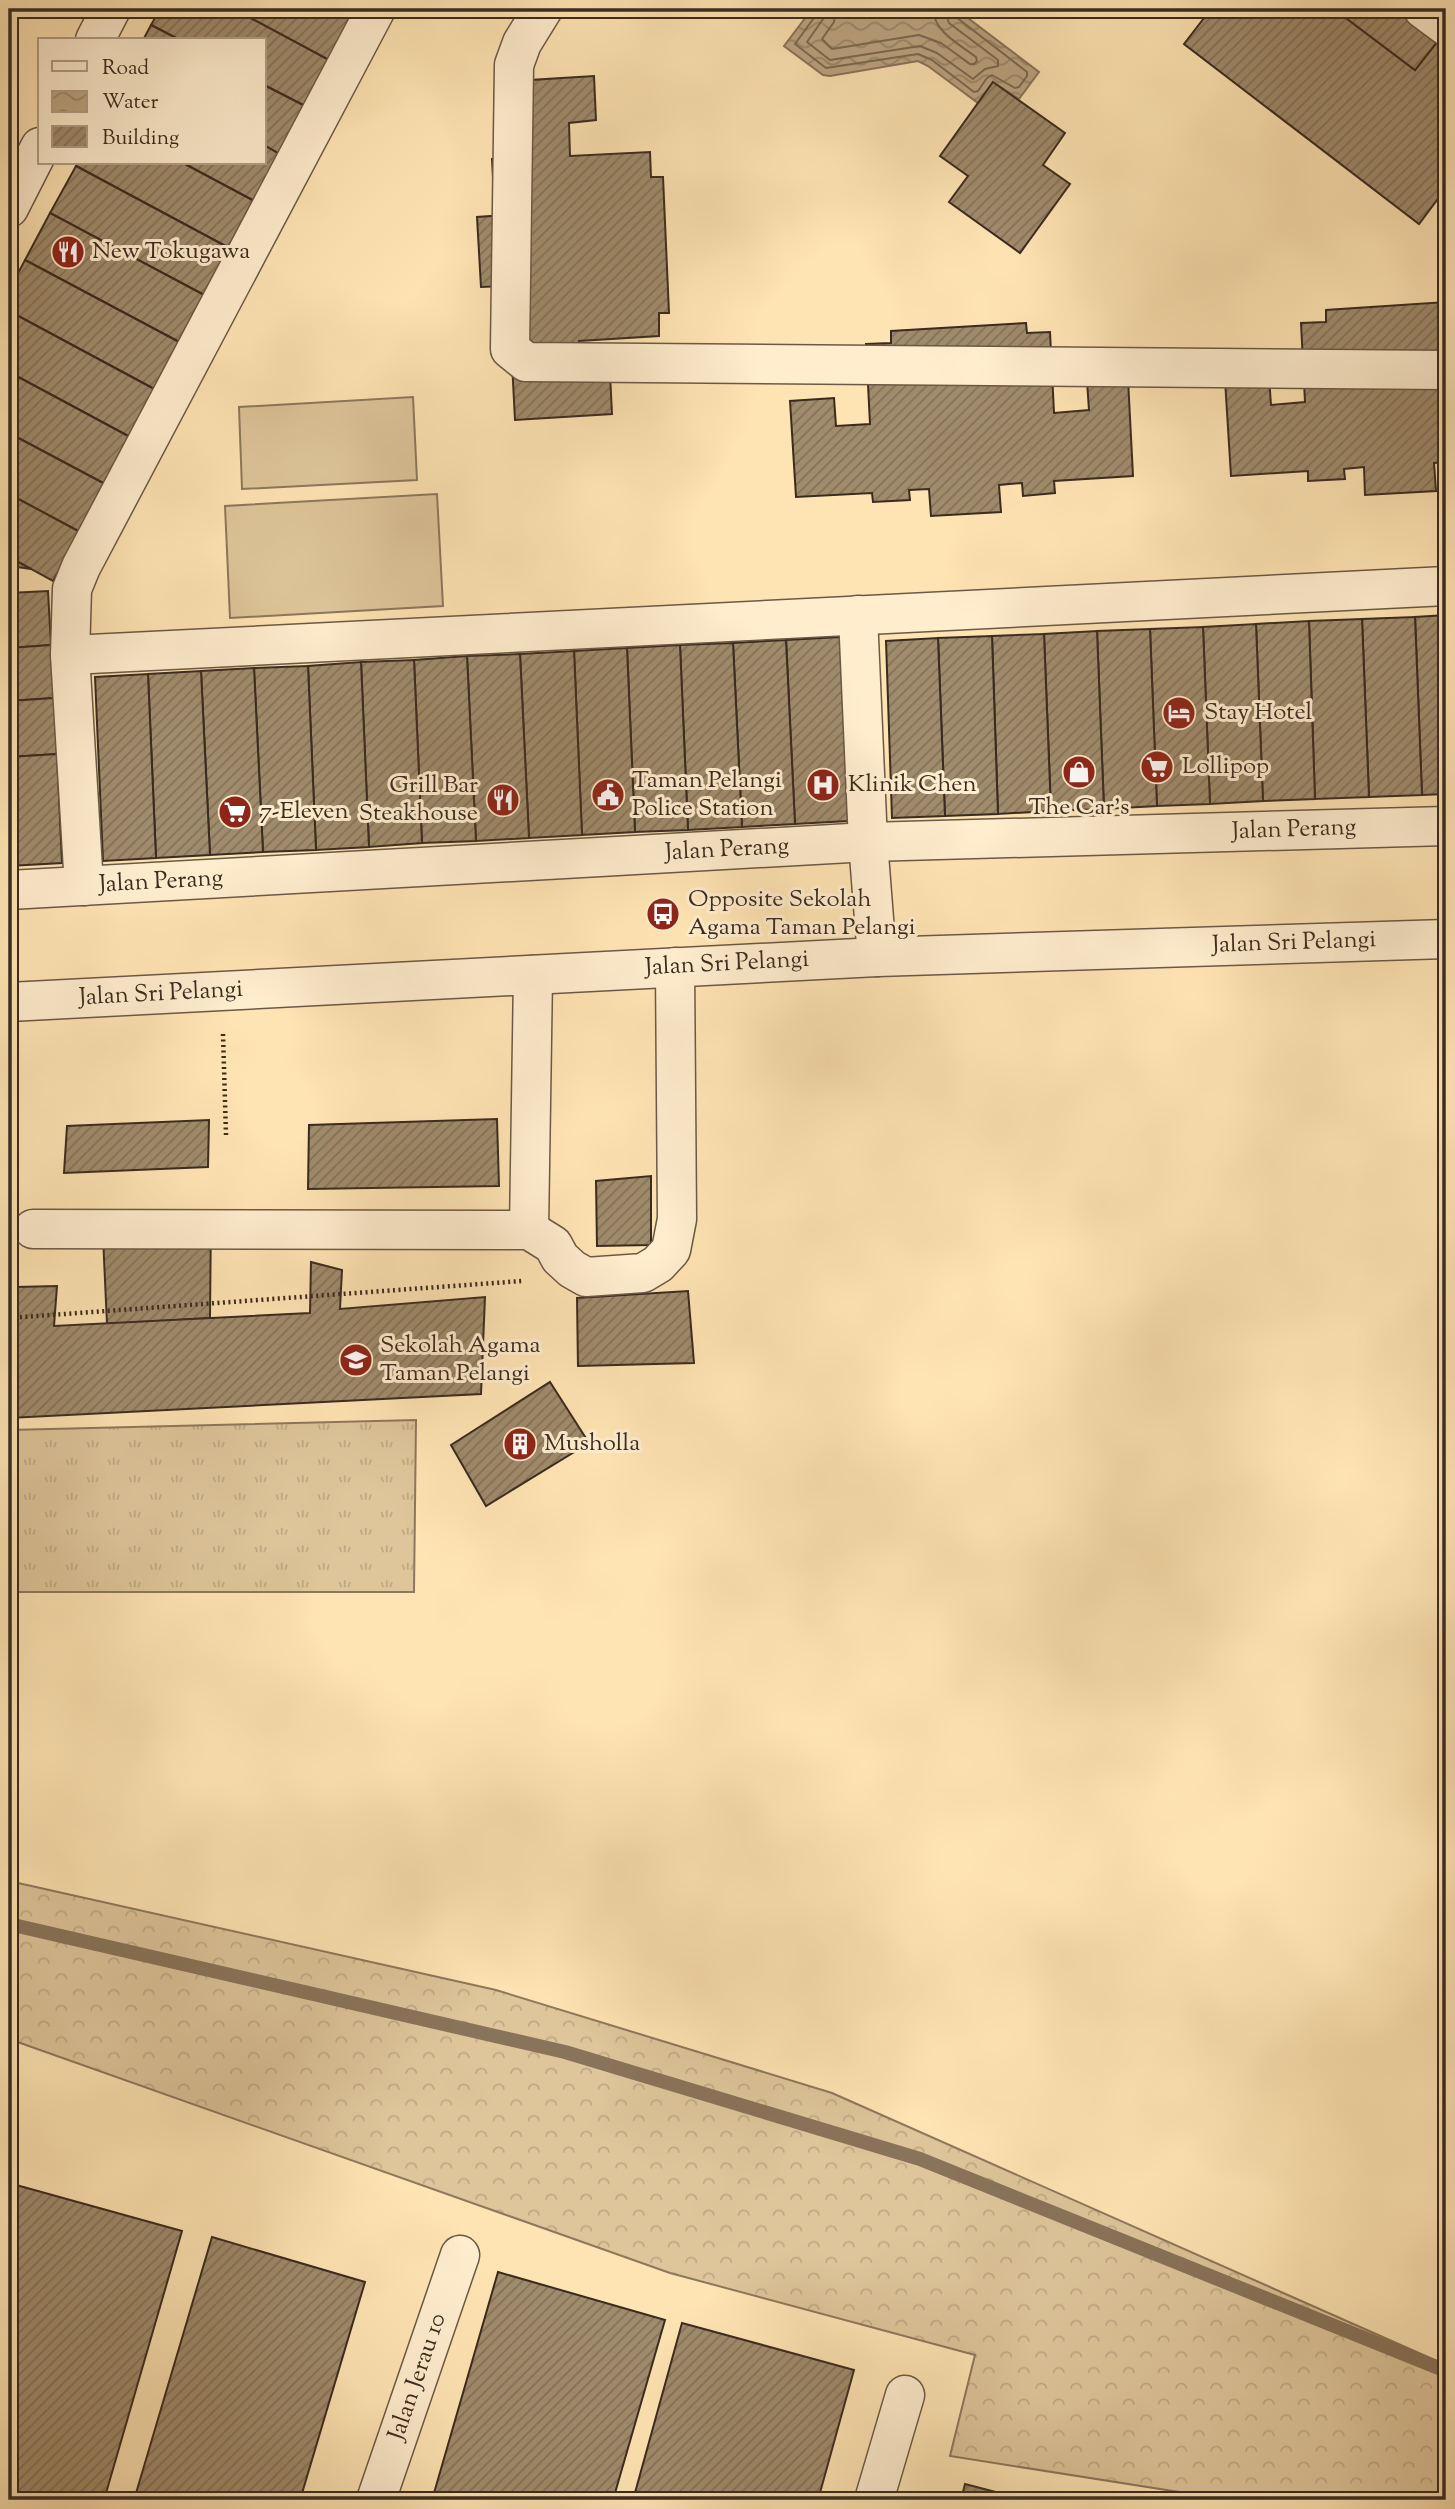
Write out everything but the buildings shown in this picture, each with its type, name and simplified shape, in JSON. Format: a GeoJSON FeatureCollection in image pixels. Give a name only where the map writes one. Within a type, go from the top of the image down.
{"type":"FeatureCollection","features":[{"type":"Feature","properties":{"kind":"street"},"geometry":{"type":"LineString","coordinates":[[96,38],[111,9]]}},
{"type":"Feature","properties":{"kind":"street"},"geometry":{"type":"LineString","coordinates":[[84,886],[70,655],[72,589],[81,567],[376,9]]}},
{"type":"Feature","properties":{"kind":"street"},"geometry":{"type":"LineString","coordinates":[[543,9],[522,43],[514,65],[510,349],[526,362],[1446,370]]}},
{"type":"Feature","properties":{"kind":"street"},"geometry":{"type":"LineString","coordinates":[[1423,9],[1446,26]]}},
{"type":"Feature","properties":{"kind":"street"},"geometry":{"type":"LineString","coordinates":[[9,208],[38,151]]}},
{"type":"Feature","properties":{"kind":"street"},"geometry":{"type":"LineString","coordinates":[[70,655],[1446,586]]}},
{"type":"Feature","properties":{"kind":"street"},"geometry":{"type":"LineString","coordinates":[[858,615],[868,842],[877,957]]}},
{"type":"Feature","properties":{"kind":"street","name":"Jalan Perang"},"geometry":{"type":"LineString","coordinates":[[9,890],[868,842],[1446,826]]}},
{"type":"Feature","properties":{"kind":"street","name":"Jalan Sri Pelangi"},"geometry":{"type":"LineString","coordinates":[[9,1002],[877,957],[1446,939]]}},
{"type":"Feature","properties":{"kind":"street"},"geometry":{"type":"LineString","coordinates":[[33,1229],[529,1230],[553,1245],[560,1258],[586,1277],[643,1273],[658,1264],[671,1250],[677,1219],[675,967]]}},
{"type":"Feature","properties":{"kind":"street"},"geometry":{"type":"LineString","coordinates":[[529,1230],[533,975]]}},
{"type":"Feature","properties":{"kind":"street","name":"Jalan Jerau 10"},"geometry":{"type":"LineString","coordinates":[[376,2500],[460,2255]]}},
{"type":"Feature","properties":{"kind":"street"},"geometry":{"type":"LineString","coordinates":[[874,2500],[905,2395]]}},
{"type":"Feature","properties":{"kind":"path"},"geometry":{"type":"LineString","coordinates":[[222,991],[226,1135]]}},
{"type":"Feature","properties":{"kind":"path"},"geometry":{"type":"LineString","coordinates":[[9,1318],[586,1277]]}},
{"type":"Feature","properties":{"kind":"green space"},"geometry":{"type":"Polygon","coordinates":[[[413,397],[417,480],[242,489],[239,407],[413,397]]]}},
{"type":"Feature","properties":{"kind":"green space"},"geometry":{"type":"Polygon","coordinates":[[[437,494],[443,606],[230,618],[225,506],[437,494]]]}},
{"type":"Feature","properties":{"kind":"green space"},"geometry":{"type":"Polygon","coordinates":[[[416,1420],[414,1592],[9,1592],[9,1430],[416,1420]]]}},
{"type":"Feature","properties":{"kind":"green space"},"geometry":{"type":"Polygon","coordinates":[[[9,1881],[496,1990],[832,2093],[1446,2365],[1446,2500],[1230,2500],[950,2456],[975,2355],[670,2273],[9,2039],[9,1881]]]}},
{"type":"Feature","properties":{"kind":"water"},"geometry":{"type":"Polygon","coordinates":[[[812,9],[956,9],[1039,72],[1019,99],[993,82],[978,103],[918,61],[823,75],[784,46],[812,9]]]}},
{"type":"Feature","properties":{"kind":"waterway"},"geometry":{"type":"LineString","coordinates":[[9,1924],[565,2052],[920,2159],[1446,2371]]}},
{"type":"Feature","properties":{"kind":"place","name":"New Tokugawa"},"geometry":{"type":"Point","coordinates":[68,252]}},
{"type":"Feature","properties":{"kind":"place","name":"Stay Hotel"},"geometry":{"type":"Point","coordinates":[1179,713]}},
{"type":"Feature","properties":{"kind":"place","name":"Lollipop"},"geometry":{"type":"Point","coordinates":[1157,767]}},
{"type":"Feature","properties":{"kind":"place","name":"The Car's"},"geometry":{"type":"Point","coordinates":[1079,772]}},
{"type":"Feature","properties":{"kind":"place","name":"Klinik Chen"},"geometry":{"type":"Point","coordinates":[823,785]}},
{"type":"Feature","properties":{"kind":"place","name":"Taman Pelangi Police Station"},"geometry":{"type":"Point","coordinates":[608,795]}},
{"type":"Feature","properties":{"kind":"place","name":"Grill Bar Steakhouse"},"geometry":{"type":"Point","coordinates":[503,800]}},
{"type":"Feature","properties":{"kind":"place","name":"7-Eleven"},"geometry":{"type":"Point","coordinates":[235,812]}},
{"type":"Feature","properties":{"kind":"place","name":"Opposite Sekolah Agama Taman Pelangi"},"geometry":{"type":"Point","coordinates":[663,914]}},
{"type":"Feature","properties":{"kind":"place","name":"Sekolah Agama Taman Pelangi"},"geometry":{"type":"Point","coordinates":[356,1360]}},
{"type":"Feature","properties":{"kind":"place","name":"Musholla"},"geometry":{"type":"Point","coordinates":[520,1444]}}]}
